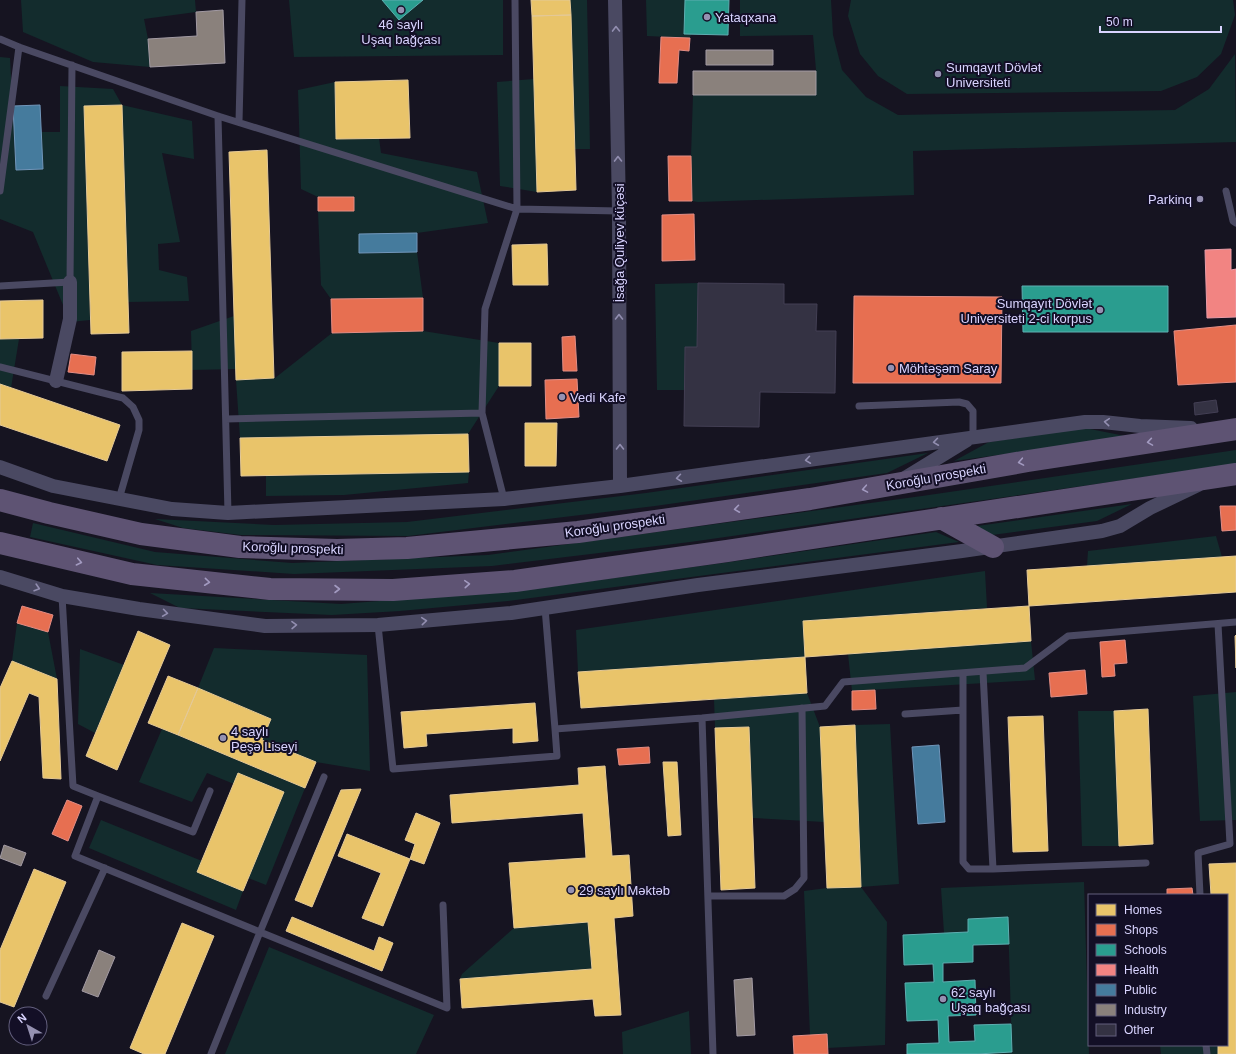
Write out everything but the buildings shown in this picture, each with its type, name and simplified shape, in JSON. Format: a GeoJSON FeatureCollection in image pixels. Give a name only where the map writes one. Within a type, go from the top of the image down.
{"type":"FeatureCollection","features":[{"type":"Feature","properties":{"kind":"main road","name":"Koroğlu prospekti"},"geometry":{"type":"LineString","coordinates":[[0,500],[49,514],[141,534],[240,547],[337,550],[407,548],[578,532],[810,499],[1028,461],[1233,430]]}},
{"type":"Feature","properties":{"kind":"main road"},"geometry":{"type":"LineString","coordinates":[[0,543],[132,574],[270,589],[393,590],[516,581],[734,550],[1226,475]]}},
{"type":"Feature","properties":{"kind":"main road"},"geometry":{"type":"LineString","coordinates":[[941,518],[993,547]]}},
{"type":"Feature","properties":{"kind":"street","name":"İsağa Quliyev küçəsi"},"geometry":{"type":"LineString","coordinates":[[615,0],[619,211],[620,486]]}},
{"type":"Feature","properties":{"kind":"street"},"geometry":{"type":"LineString","coordinates":[[56,381],[70,318],[70,282]]}},
{"type":"Feature","properties":{"kind":"street"},"geometry":{"type":"LineString","coordinates":[[0,467],[53,486],[172,509],[228,513],[504,499],[620,486],[1085,422],[1233,430]]}},
{"type":"Feature","properties":{"kind":"street"},"geometry":{"type":"LineString","coordinates":[[894,484],[973,437]]}},
{"type":"Feature","properties":{"kind":"street"},"geometry":{"type":"LineString","coordinates":[[0,577],[62,596],[139,609],[265,626],[378,625],[511,613],[698,585],[1102,532],[1120,526],[1150,508],[1226,475]]}},
{"type":"Feature","properties":{"kind":"lane"},"geometry":{"type":"LineString","coordinates":[[239,122],[242,0]]}},
{"type":"Feature","properties":{"kind":"lane"},"geometry":{"type":"LineString","coordinates":[[504,499],[482,413],[485,309],[517,209],[515,0]]}},
{"type":"Feature","properties":{"kind":"lane"},"geometry":{"type":"LineString","coordinates":[[0,39],[18,47],[218,116],[517,209],[619,211]]}},
{"type":"Feature","properties":{"kind":"lane"},"geometry":{"type":"LineString","coordinates":[[0,191],[18,47]]}},
{"type":"Feature","properties":{"kind":"lane"},"geometry":{"type":"LineString","coordinates":[[0,286],[70,282],[72,65]]}},
{"type":"Feature","properties":{"kind":"lane"},"geometry":{"type":"LineString","coordinates":[[218,116],[228,513]]}},
{"type":"Feature","properties":{"kind":"lane"},"geometry":{"type":"LineString","coordinates":[[1226,191],[1233,221],[1236,223]]}},
{"type":"Feature","properties":{"kind":"lane"},"geometry":{"type":"LineString","coordinates":[[0,367],[124,398],[133,407],[139,420],[139,430],[119,499]]}},
{"type":"Feature","properties":{"kind":"lane"},"geometry":{"type":"LineString","coordinates":[[859,406],[959,402],[968,404],[973,411],[973,437]]}},
{"type":"Feature","properties":{"kind":"lane"},"geometry":{"type":"LineString","coordinates":[[226,419],[482,413]]}},
{"type":"Feature","properties":{"kind":"lane"},"geometry":{"type":"LineString","coordinates":[[62,596],[73,786],[193,832],[210,791]]}},
{"type":"Feature","properties":{"kind":"lane"},"geometry":{"type":"LineString","coordinates":[[378,625],[393,769],[557,756],[545,608]]}},
{"type":"Feature","properties":{"kind":"lane"},"geometry":{"type":"LineString","coordinates":[[555,729],[702,718],[825,706],[843,682],[1025,668],[1068,636],[1236,622]]}},
{"type":"Feature","properties":{"kind":"lane"},"geometry":{"type":"LineString","coordinates":[[1200,894],[1198,853],[1230,844],[1218,624]]}},
{"type":"Feature","properties":{"kind":"lane"},"geometry":{"type":"LineString","coordinates":[[983,672],[993,869]]}},
{"type":"Feature","properties":{"kind":"lane"},"geometry":{"type":"LineString","coordinates":[[963,673],[963,862],[969,869],[1146,863]]}},
{"type":"Feature","properties":{"kind":"lane"},"geometry":{"type":"LineString","coordinates":[[708,896],[784,896],[795,889],[804,878],[802,708]]}},
{"type":"Feature","properties":{"kind":"lane"},"geometry":{"type":"LineString","coordinates":[[905,714],[963,710]]}},
{"type":"Feature","properties":{"kind":"lane"},"geometry":{"type":"LineString","coordinates":[[702,718],[713,1054]]}},
{"type":"Feature","properties":{"kind":"lane"},"geometry":{"type":"LineString","coordinates":[[211,1054],[324,778]]}},
{"type":"Feature","properties":{"kind":"lane"},"geometry":{"type":"LineString","coordinates":[[98,796],[75,856],[447,1008],[443,905]]}},
{"type":"Feature","properties":{"kind":"lane"},"geometry":{"type":"LineString","coordinates":[[46,996],[105,868]]}},
{"type":"Feature","properties":{"kind":"green space"},"geometry":{"type":"Polygon","coordinates":[[[21,0],[195,0],[196,12],[144,19],[148,39],[150,67],[93,62],[23,32],[21,0]]]}},
{"type":"Feature","properties":{"kind":"green space"},"geometry":{"type":"Polygon","coordinates":[[[289,0],[382,0],[399,20],[423,0],[503,0],[503,55],[294,57],[289,0]]]}},
{"type":"Feature","properties":{"kind":"green space"},"geometry":{"type":"Polygon","coordinates":[[[570,0],[587,0],[590,149],[574,149],[570,0]]]}},
{"type":"Feature","properties":{"kind":"green space"},"geometry":{"type":"Polygon","coordinates":[[[646,0],[685,0],[684,34],[691,34],[690,38],[647,36],[646,0]]]}},
{"type":"Feature","properties":{"kind":"green space"},"geometry":{"type":"Polygon","coordinates":[[[740,0],[831,0],[833,35],[842,70],[866,97],[898,115],[1175,110],[1209,89],[1235,54],[1236,142],[913,151],[914,195],[692,201],[691,156],[693,95],[816,94],[816,70],[813,35],[740,36],[740,0]]]}},
{"type":"Feature","properties":{"kind":"green space"},"geometry":{"type":"Polygon","coordinates":[[[851,0],[1233,0],[1235,15],[1221,54],[1197,77],[1161,91],[907,94],[878,76],[860,54],[848,16],[851,0]]]}},
{"type":"Feature","properties":{"kind":"green space"},"geometry":{"type":"Polygon","coordinates":[[[0,57],[10,58],[16,170],[43,169],[41,132],[60,132],[60,86],[113,89],[122,105],[84,106],[90,320],[70,322],[33,232],[0,219],[0,57]]]}},
{"type":"Feature","properties":{"kind":"green space"},"geometry":{"type":"Polygon","coordinates":[[[534,79],[537,192],[500,186],[497,82],[534,79]]]}},
{"type":"Feature","properties":{"kind":"green space"},"geometry":{"type":"Polygon","coordinates":[[[335,82],[336,139],[379,138],[381,153],[477,172],[488,223],[417,233],[359,253],[417,252],[423,298],[331,299],[321,285],[318,211],[354,211],[354,197],[318,197],[301,189],[298,90],[335,82]]]}},
{"type":"Feature","properties":{"kind":"green space"},"geometry":{"type":"Polygon","coordinates":[[[122,105],[192,121],[194,159],[162,153],[180,242],[158,244],[159,270],[187,277],[189,301],[128,302],[122,105]]]}},
{"type":"Feature","properties":{"kind":"green space"},"geometry":{"type":"Polygon","coordinates":[[[698,283],[697,347],[685,347],[684,390],[657,390],[655,284],[698,283]]]}},
{"type":"Feature","properties":{"kind":"green space"},"geometry":{"type":"Polygon","coordinates":[[[234,316],[236,369],[192,370],[191,331],[234,316]]]}},
{"type":"Feature","properties":{"kind":"green space"},"geometry":{"type":"Polygon","coordinates":[[[423,331],[499,343],[499,386],[468,434],[240,438],[236,380],[275,378],[332,333],[423,331]]]}},
{"type":"Feature","properties":{"kind":"green space"},"geometry":{"type":"Polygon","coordinates":[[[0,339],[19,339],[11,388],[0,384],[0,339]]]}},
{"type":"Feature","properties":{"kind":"green space"},"geometry":{"type":"Polygon","coordinates":[[[1085,428],[1130,437],[954,461],[989,442],[1085,428]]]}},
{"type":"Feature","properties":{"kind":"green space"},"geometry":{"type":"Polygon","coordinates":[[[1236,450],[1236,464],[690,542],[492,566],[294,574],[157,565],[30,537],[33,523],[155,552],[292,563],[488,555],[922,496],[1236,450]]]}},
{"type":"Feature","properties":{"kind":"green space"},"geometry":{"type":"Polygon","coordinates":[[[928,453],[887,473],[655,506],[408,536],[241,535],[183,528],[155,519],[274,525],[407,522],[646,493],[928,453]]]}},
{"type":"Feature","properties":{"kind":"green space"},"geometry":{"type":"Polygon","coordinates":[[[469,472],[468,483],[344,495],[266,496],[266,476],[469,472]]]}},
{"type":"Feature","properties":{"kind":"green space"},"geometry":{"type":"Polygon","coordinates":[[[1132,504],[1097,521],[992,535],[970,527],[1132,504]]]}},
{"type":"Feature","properties":{"kind":"green space"},"geometry":{"type":"Polygon","coordinates":[[[936,532],[959,542],[508,601],[400,611],[332,615],[180,608],[150,593],[341,604],[534,589],[936,532]]]}},
{"type":"Feature","properties":{"kind":"green space"},"geometry":{"type":"Polygon","coordinates":[[[1216,536],[1222,557],[1087,566],[1088,551],[1216,536]]]}},
{"type":"Feature","properties":{"kind":"green space"},"geometry":{"type":"Polygon","coordinates":[[[985,571],[987,608],[803,621],[805,657],[578,672],[576,630],[985,571]]]}},
{"type":"Feature","properties":{"kind":"green space"},"geometry":{"type":"Polygon","coordinates":[[[17,623],[48,632],[57,679],[12,661],[17,623]]]}},
{"type":"Feature","properties":{"kind":"green space"},"geometry":{"type":"Polygon","coordinates":[[[1031,641],[1035,680],[852,691],[848,654],[1031,641]]]}},
{"type":"Feature","properties":{"kind":"green space"},"geometry":{"type":"Polygon","coordinates":[[[214,648],[367,655],[370,771],[316,762],[262,740],[271,719],[198,688],[214,648]]]}},
{"type":"Feature","properties":{"kind":"green space"},"geometry":{"type":"Polygon","coordinates":[[[80,649],[124,665],[95,733],[78,724],[80,649]]]}},
{"type":"Feature","properties":{"kind":"green space"},"geometry":{"type":"Polygon","coordinates":[[[1236,692],[1236,820],[1200,821],[1193,696],[1236,692]]]}},
{"type":"Feature","properties":{"kind":"green space"},"geometry":{"type":"Polygon","coordinates":[[[807,693],[820,727],[824,822],[753,818],[749,727],[715,728],[714,699],[807,693]]]}},
{"type":"Feature","properties":{"kind":"green space"},"geometry":{"type":"Polygon","coordinates":[[[1078,711],[1114,711],[1119,846],[1082,846],[1078,711]]]}},
{"type":"Feature","properties":{"kind":"green space"},"geometry":{"type":"Polygon","coordinates":[[[890,724],[899,884],[861,887],[855,725],[890,724]]]}},
{"type":"Feature","properties":{"kind":"green space"},"geometry":{"type":"Polygon","coordinates":[[[162,729],[305,788],[266,885],[248,878],[284,792],[238,773],[234,784],[207,773],[192,802],[139,782],[162,729]]]}},
{"type":"Feature","properties":{"kind":"green space"},"geometry":{"type":"Polygon","coordinates":[[[101,820],[202,861],[197,872],[243,891],[236,910],[89,848],[101,820]]]}},
{"type":"Feature","properties":{"kind":"green space"},"geometry":{"type":"Polygon","coordinates":[[[1084,882],[1089,1054],[977,1054],[1012,1052],[1008,918],[968,919],[968,932],[944,933],[941,888],[1084,882]]]}},
{"type":"Feature","properties":{"kind":"green space"},"geometry":{"type":"Polygon","coordinates":[[[861,887],[887,922],[885,1045],[827,1048],[810,1035],[804,891],[827,888],[861,887]]]}},
{"type":"Feature","properties":{"kind":"green space"},"geometry":{"type":"Polygon","coordinates":[[[588,922],[592,969],[460,979],[462,974],[514,928],[588,922]]]}},
{"type":"Feature","properties":{"kind":"green space"},"geometry":{"type":"Polygon","coordinates":[[[269,947],[434,1015],[416,1054],[225,1054],[269,947]]]}},
{"type":"Feature","properties":{"kind":"green space"},"geometry":{"type":"Polygon","coordinates":[[[689,1011],[691,1054],[623,1054],[622,1032],[689,1011]]]}},
{"type":"Feature","properties":{"kind":"green space"},"geometry":{"type":"Polygon","coordinates":[[[1160,1046],[1218,1046],[1218,1054],[1161,1054],[1160,1046]]]}},
{"type":"Feature","properties":{"kind":"place","name":"46 saylı Uşaq bağçası"},"geometry":{"type":"Point","coordinates":[401,10]}},
{"type":"Feature","properties":{"kind":"place","name":"Yataqxana"},"geometry":{"type":"Point","coordinates":[707,17]}},
{"type":"Feature","properties":{"kind":"place","name":"Sumqayıt Dövlət Universiteti"},"geometry":{"type":"Point","coordinates":[938,74]}},
{"type":"Feature","properties":{"kind":"place","name":"Parkinq"},"geometry":{"type":"Point","coordinates":[1200,199]}},
{"type":"Feature","properties":{"kind":"place","name":"Sumqayıt Dövlət Universiteti 2-ci korpus"},"geometry":{"type":"Point","coordinates":[1100,310]}},
{"type":"Feature","properties":{"kind":"place","name":"Möhtəşəm Saray"},"geometry":{"type":"Point","coordinates":[891,368]}},
{"type":"Feature","properties":{"kind":"place","name":"Vedi Kafe"},"geometry":{"type":"Point","coordinates":[562,397]}},
{"type":"Feature","properties":{"kind":"place","name":"4 saylı Peşə Liseyi"},"geometry":{"type":"Point","coordinates":[223,738]}},
{"type":"Feature","properties":{"kind":"place","name":"29 saylı Məktəb"},"geometry":{"type":"Point","coordinates":[571,890]}},
{"type":"Feature","properties":{"kind":"place","name":"62 saylı Uşaq bağçası"},"geometry":{"type":"Point","coordinates":[943,999]}}]}
